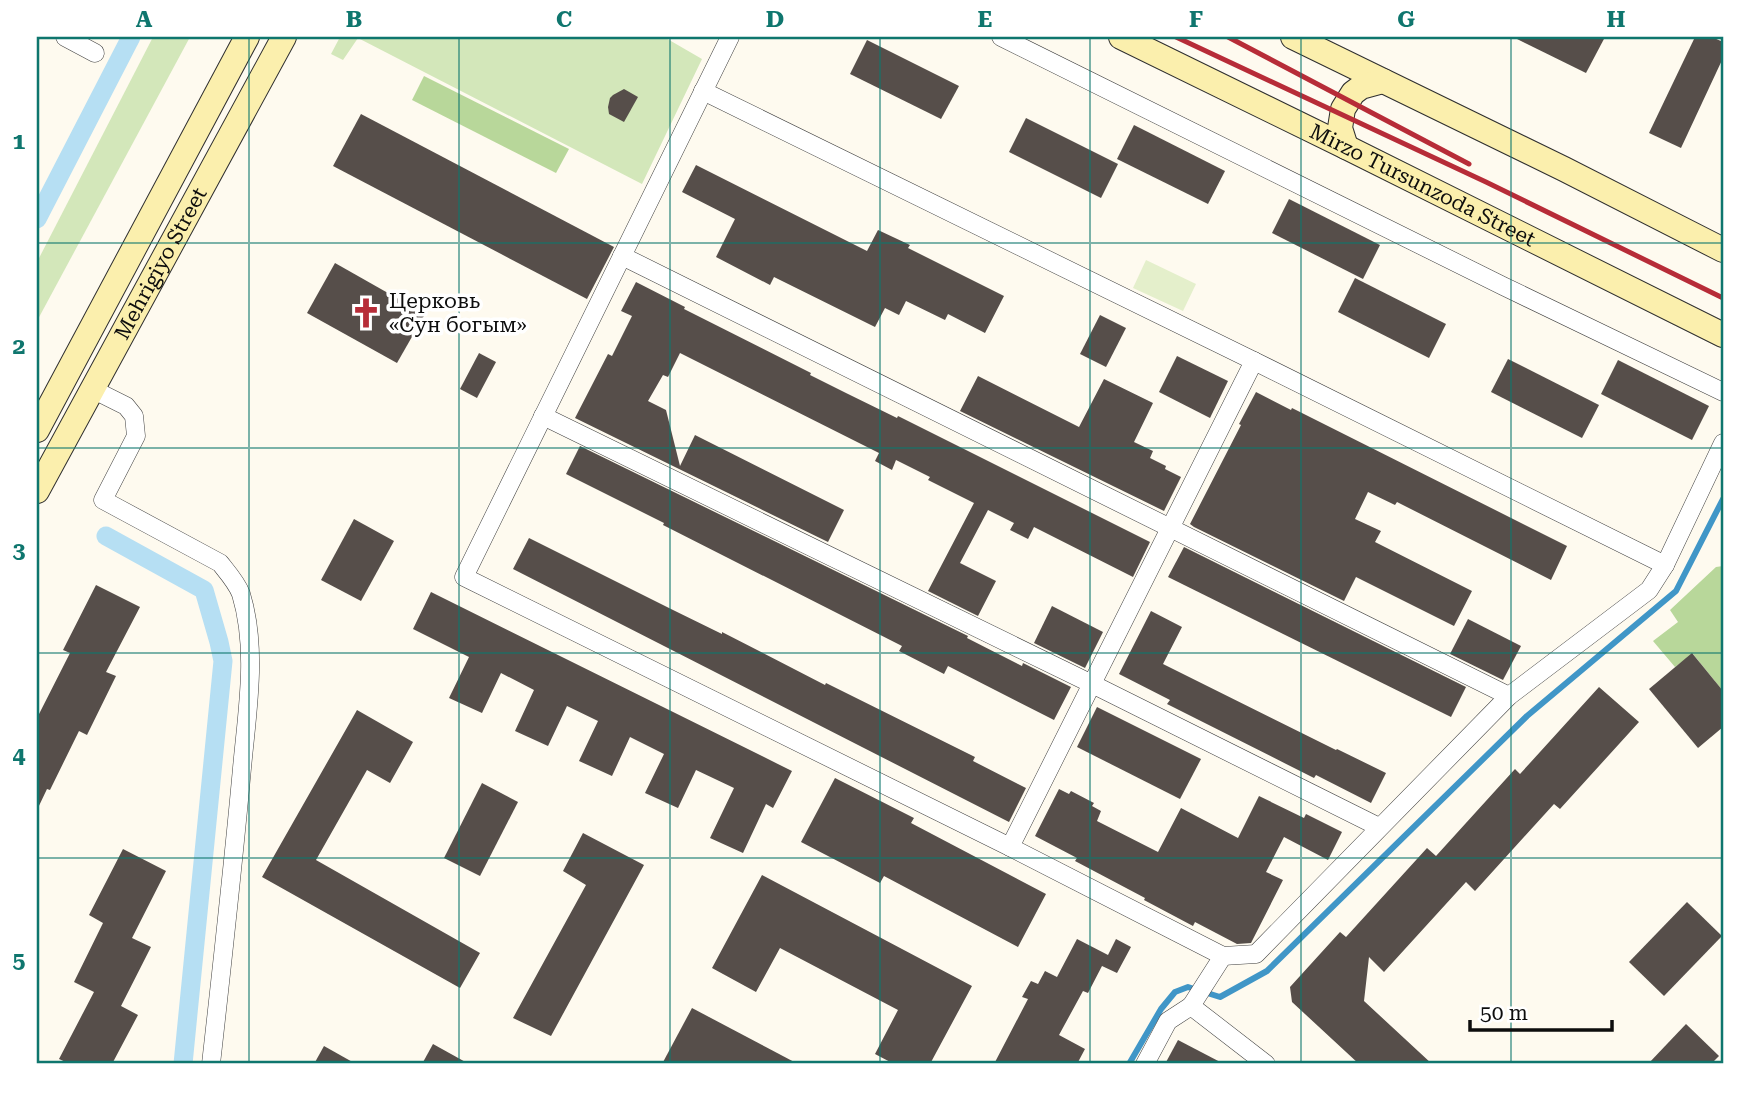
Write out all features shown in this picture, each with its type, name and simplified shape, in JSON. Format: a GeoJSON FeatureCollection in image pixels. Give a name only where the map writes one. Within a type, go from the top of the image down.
{"type":"FeatureCollection","features":[{"type":"Feature","properties":{"kind":"main road","name":"Mehrigiyo Street"},"geometry":{"type":"LineString","coordinates":[[37,430],[247,37]]}},
{"type":"Feature","properties":{"kind":"main road","name":"Mehrigiyo Street"},"geometry":{"type":"LineString","coordinates":[[37,491],[284,37]]}},
{"type":"Feature","properties":{"kind":"main road","name":"Mirzo Tursunzoda Street"},"geometry":{"type":"LineString","coordinates":[[1121,37],[1346,146],[1723,335]]}},
{"type":"Feature","properties":{"kind":"main road"},"geometry":{"type":"LineString","coordinates":[[1293,37],[1723,250]]}},
{"type":"Feature","properties":{"kind":"main road"},"geometry":{"type":"LineString","coordinates":[[1346,146],[1340,128],[1343,109],[1353,93],[1361,87],[1382,81]]}},
{"type":"Feature","properties":{"kind":"street"},"geometry":{"type":"LineString","coordinates":[[65,37],[95,53]]}},
{"type":"Feature","properties":{"kind":"street"},"geometry":{"type":"LineString","coordinates":[[730,37],[464,577],[1010,847],[1223,956],[1256,954],[1510,696],[1648,590],[1665,565],[1723,443]]}},
{"type":"Feature","properties":{"kind":"street"},"geometry":{"type":"LineString","coordinates":[[1001,37],[1723,392]]}},
{"type":"Feature","properties":{"kind":"street"},"geometry":{"type":"LineString","coordinates":[[703,91],[1665,565]]}},
{"type":"Feature","properties":{"kind":"street"},"geometry":{"type":"LineString","coordinates":[[622,256],[1510,696]]}},
{"type":"Feature","properties":{"kind":"street"},"geometry":{"type":"LineString","coordinates":[[1010,847],[1254,361]]}},
{"type":"Feature","properties":{"kind":"street"},"geometry":{"type":"LineString","coordinates":[[92,389],[126,406],[134,416],[136,436],[103,500],[220,564],[232,577],[240,593],[246,619],[250,645],[248,694],[233,871],[211,1064]]}},
{"type":"Feature","properties":{"kind":"street"},"geometry":{"type":"LineString","coordinates":[[543,416],[1379,827]]}},
{"type":"Feature","properties":{"kind":"street"},"geometry":{"type":"LineString","coordinates":[[1145,1064],[1168,1021],[1193,1003],[1223,956]]}},
{"type":"Feature","properties":{"kind":"street"},"geometry":{"type":"LineString","coordinates":[[1193,1003],[1266,1064]]}},
{"type":"Feature","properties":{"kind":"green space"},"geometry":{"type":"Polygon","coordinates":[[[153,37],[190,37],[37,321],[37,262],[153,37]]]}},
{"type":"Feature","properties":{"kind":"green space"},"geometry":{"type":"Polygon","coordinates":[[[340,37],[664,37],[702,59],[642,184],[358,38],[343,60],[331,54],[340,37]]]}},
{"type":"Feature","properties":{"kind":"green space"},"geometry":{"type":"Polygon","coordinates":[[[424,76],[569,149],[556,173],[412,100],[424,76]]]}},
{"type":"Feature","properties":{"kind":"green space"},"geometry":{"type":"Polygon","coordinates":[[[1146,260],[1196,284],[1183,311],[1133,288],[1146,260]]]}},
{"type":"Feature","properties":{"kind":"green space"},"geometry":{"type":"Polygon","coordinates":[[[1723,566],[1723,691],[1693,654],[1675,667],[1653,641],[1678,622],[1670,610],[1716,567],[1723,566]]]}},
{"type":"Feature","properties":{"kind":"building"},"geometry":{"type":"Polygon","coordinates":[[[1513,37],[1605,37],[1586,73],[1513,37]]]}},
{"type":"Feature","properties":{"kind":"building"},"geometry":{"type":"Polygon","coordinates":[[[1695,37],[1712,37],[1723,42],[1723,58],[1681,148],[1649,133],[1695,37]]]}},
{"type":"Feature","properties":{"kind":"building"},"geometry":{"type":"Polygon","coordinates":[[[867,40],[959,86],[941,119],[850,74],[867,40]]]}},
{"type":"Feature","properties":{"kind":"building"},"geometry":{"type":"Polygon","coordinates":[[[624,89],[638,97],[624,122],[609,114],[608,107],[610,98],[624,89]]]}},
{"type":"Feature","properties":{"kind":"building"},"geometry":{"type":"Polygon","coordinates":[[[361,114],[614,247],[587,299],[333,166],[361,114]]]}},
{"type":"Feature","properties":{"kind":"building"},"geometry":{"type":"Polygon","coordinates":[[[1026,118],[1118,164],[1101,198],[1009,152],[1026,118]]]}},
{"type":"Feature","properties":{"kind":"building"},"geometry":{"type":"Polygon","coordinates":[[[1134,125],[1225,171],[1208,204],[1117,159],[1134,125]]]}},
{"type":"Feature","properties":{"kind":"building"},"geometry":{"type":"Polygon","coordinates":[[[696,165],[867,251],[878,230],[1004,296],[985,333],[948,314],[945,320],[906,301],[899,315],[885,308],[875,327],[774,277],[770,285],[716,257],[735,219],[682,192],[696,165]]]}},
{"type":"Feature","properties":{"kind":"building"},"geometry":{"type":"Polygon","coordinates":[[[1289,199],[1380,245],[1363,279],[1272,233],[1289,199]]]}},
{"type":"Feature","properties":{"kind":"building","name":"Церковь «Сун богым»"},"geometry":{"type":"Polygon","coordinates":[[[335,263],[425,314],[397,363],[307,313],[335,263]]]}},
{"type":"Feature","properties":{"kind":"building"},"geometry":{"type":"Polygon","coordinates":[[[1355,278],[1446,324],[1429,358],[1338,312],[1355,278]]]}},
{"type":"Feature","properties":{"kind":"building"},"geometry":{"type":"Polygon","coordinates":[[[636,282],[811,373],[810,375],[1150,542],[1133,577],[1034,527],[1028,539],[1010,530],[1014,523],[988,510],[960,563],[996,581],[978,616],[928,591],[974,503],[896,460],[892,470],[875,461],[879,453],[680,353],[668,377],[663,375],[648,401],[666,410],[680,466],[695,435],[844,510],[828,542],[575,418],[608,354],[612,356],[632,316],[621,311],[636,282]]]}},
{"type":"Feature","properties":{"kind":"building"},"geometry":{"type":"Polygon","coordinates":[[[1100,315],[1126,328],[1106,367],[1080,354],[1100,315]]]}},
{"type":"Feature","properties":{"kind":"building"},"geometry":{"type":"Polygon","coordinates":[[[479,353],[496,362],[477,398],[460,389],[479,353]]]}},
{"type":"Feature","properties":{"kind":"building"},"geometry":{"type":"Polygon","coordinates":[[[1177,356],[1228,381],[1210,418],[1159,392],[1177,356]]]}},
{"type":"Feature","properties":{"kind":"building"},"geometry":{"type":"Polygon","coordinates":[[[1508,359],[1599,405],[1582,438],[1491,392],[1508,359]]]}},
{"type":"Feature","properties":{"kind":"building"},"geometry":{"type":"Polygon","coordinates":[[[1618,360],[1709,406],[1692,440],[1601,394],[1618,360]]]}},
{"type":"Feature","properties":{"kind":"building"},"geometry":{"type":"Polygon","coordinates":[[[978,376],[1079,427],[1104,379],[1153,403],[1134,442],[1153,451],[1150,458],[1181,477],[1164,511],[960,411],[978,376]]]}},
{"type":"Feature","properties":{"kind":"building"},"geometry":{"type":"Polygon","coordinates":[[[1256,392],[1567,546],[1551,580],[1397,502],[1395,505],[1368,492],[1355,519],[1381,531],[1375,542],[1472,591],[1454,626],[1356,577],[1344,601],[1194,527],[1190,524],[1256,392]]]}},
{"type":"Feature","properties":{"kind":"building"},"geometry":{"type":"Polygon","coordinates":[[[580,446],[968,636],[967,638],[1022,666],[1023,663],[1071,687],[1054,720],[948,666],[944,674],[899,651],[902,646],[566,474],[580,446]]]}},
{"type":"Feature","properties":{"kind":"building"},"geometry":{"type":"Polygon","coordinates":[[[354,519],[394,541],[361,601],[321,580],[354,519]]]}},
{"type":"Feature","properties":{"kind":"building"},"geometry":{"type":"Polygon","coordinates":[[[529,538],[975,757],[973,761],[1026,788],[1009,822],[513,569],[529,538]]]}},
{"type":"Feature","properties":{"kind":"building"},"geometry":{"type":"Polygon","coordinates":[[[1184,547],[1466,687],[1451,717],[1168,577],[1184,547]]]}},
{"type":"Feature","properties":{"kind":"building"},"geometry":{"type":"Polygon","coordinates":[[[96,585],[140,607],[106,672],[116,676],[87,735],[79,731],[37,810],[37,718],[70,653],[63,650],[96,585]]]}},
{"type":"Feature","properties":{"kind":"building"},"geometry":{"type":"Polygon","coordinates":[[[431,592],[792,771],[773,808],[766,804],[743,853],[710,838],[734,788],[696,770],[678,808],[645,793],[664,754],[630,737],[612,776],[579,761],[598,721],[567,706],[548,746],[515,731],[534,690],[501,673],[482,713],[449,698],[469,657],[413,629],[431,592]]]}},
{"type":"Feature","properties":{"kind":"building"},"geometry":{"type":"Polygon","coordinates":[[[1052,606],[1103,632],[1085,668],[1034,643],[1052,606]]]}},
{"type":"Feature","properties":{"kind":"building"},"geometry":{"type":"Polygon","coordinates":[[[1151,611],[1182,627],[1163,664],[1386,773],[1371,803],[1316,775],[1314,778],[1167,704],[1170,700],[1119,674],[1151,611]]]}},
{"type":"Feature","properties":{"kind":"building"},"geometry":{"type":"Polygon","coordinates":[[[1468,619],[1521,646],[1503,680],[1450,654],[1468,619]]]}},
{"type":"Feature","properties":{"kind":"building"},"geometry":{"type":"Polygon","coordinates":[[[1692,653],[1723,691],[1723,727],[1698,748],[1649,689],[1692,653]]]}},
{"type":"Feature","properties":{"kind":"building"},"geometry":{"type":"Polygon","coordinates":[[[1599,687],[1639,722],[1560,809],[1554,804],[1475,891],[1466,882],[1384,972],[1369,957],[1364,1001],[1432,1064],[1359,1064],[1292,1002],[1290,987],[1340,932],[1346,937],[1427,848],[1436,856],[1515,769],[1520,774],[1599,687]]]}},
{"type":"Feature","properties":{"kind":"building"},"geometry":{"type":"Polygon","coordinates":[[[1097,707],[1201,759],[1180,799],[1077,747],[1097,707]]]}},
{"type":"Feature","properties":{"kind":"building"},"geometry":{"type":"Polygon","coordinates":[[[357,710],[413,742],[390,783],[367,770],[316,860],[480,953],[460,988],[262,877],[357,710]]]}},
{"type":"Feature","properties":{"kind":"building"},"geometry":{"type":"Polygon","coordinates":[[[835,778],[914,818],[911,823],[1046,894],[1018,947],[884,876],[880,883],[801,842],[835,778]]]}},
{"type":"Feature","properties":{"kind":"building"},"geometry":{"type":"Polygon","coordinates":[[[482,783],[518,802],[480,876],[444,858],[482,783]]]}},
{"type":"Feature","properties":{"kind":"building"},"geometry":{"type":"Polygon","coordinates":[[[1059,789],[1069,794],[1071,791],[1094,803],[1092,806],[1101,811],[1097,821],[1158,852],[1181,808],[1238,838],[1259,796],[1304,818],[1306,814],[1342,832],[1328,860],[1284,837],[1266,872],[1283,880],[1251,943],[1237,944],[1195,922],[1193,926],[1144,900],[1145,898],[1075,861],[1077,858],[1035,836],[1059,789]]]}},
{"type":"Feature","properties":{"kind":"building"},"geometry":{"type":"Polygon","coordinates":[[[583,833],[644,865],[551,1036],[513,1018],[586,885],[563,871],[583,833]]]}},
{"type":"Feature","properties":{"kind":"building"},"geometry":{"type":"Polygon","coordinates":[[[123,849],[166,871],[132,938],[151,947],[121,1006],[138,1015],[112,1064],[70,1064],[59,1059],[94,992],[74,982],[103,923],[89,915],[123,849]]]}},
{"type":"Feature","properties":{"kind":"building"},"geometry":{"type":"Polygon","coordinates":[[[762,875],[972,986],[930,1064],[894,1064],[875,1054],[898,1010],[780,948],[756,992],[712,968],[762,875]]]}},
{"type":"Feature","properties":{"kind":"building"},"geometry":{"type":"Polygon","coordinates":[[[1687,902],[1722,936],[1664,996],[1629,962],[1687,902]]]}},
{"type":"Feature","properties":{"kind":"building"},"geometry":{"type":"Polygon","coordinates":[[[1077,939],[1108,955],[1116,939],[1131,947],[1117,973],[1102,966],[1088,993],[1083,991],[1059,1035],[1085,1049],[1077,1064],[994,1064],[1028,999],[1022,997],[1031,981],[1038,984],[1045,971],[1057,977],[1077,939]]]}},
{"type":"Feature","properties":{"kind":"building"},"geometry":{"type":"Polygon","coordinates":[[[692,1008],[798,1064],[662,1064],[692,1008]]]}},
{"type":"Feature","properties":{"kind":"building"},"geometry":{"type":"Polygon","coordinates":[[[1686,1024],[1719,1056],[1711,1064],[1648,1064],[1686,1024]]]}},
{"type":"Feature","properties":{"kind":"building"},"geometry":{"type":"Polygon","coordinates":[[[1178,1040],[1224,1064],[1165,1064],[1178,1040]]]}},
{"type":"Feature","properties":{"kind":"building"},"geometry":{"type":"Polygon","coordinates":[[[433,1044],[469,1064],[422,1064],[433,1044]]]}},
{"type":"Feature","properties":{"kind":"building"},"geometry":{"type":"Polygon","coordinates":[[[324,1046],[356,1064],[314,1064],[324,1046]]]}},
{"type":"Feature","properties":{"kind":"waterway"},"geometry":{"type":"LineString","coordinates":[[37,219],[131,37]]}},
{"type":"Feature","properties":{"kind":"waterway"},"geometry":{"type":"LineString","coordinates":[[1129,1064],[1161,1009],[1175,992],[1188,987],[1220,997],[1267,971],[1527,716],[1676,591],[1723,499]]}},
{"type":"Feature","properties":{"kind":"waterway"},"geometry":{"type":"LineString","coordinates":[[106,536],[204,590],[223,661],[183,1064]]}},
{"type":"Feature","properties":{"kind":"railway"},"geometry":{"type":"LineString","coordinates":[[1176,37],[1486,182],[1723,298]]}},
{"type":"Feature","properties":{"kind":"railway"},"geometry":{"type":"LineString","coordinates":[[1228,37],[1469,164]]}},
{"type":"Feature","properties":{"kind":"place","name":"Церковь «Сун богым»"},"geometry":{"type":"Point","coordinates":[366,313]}}]}
